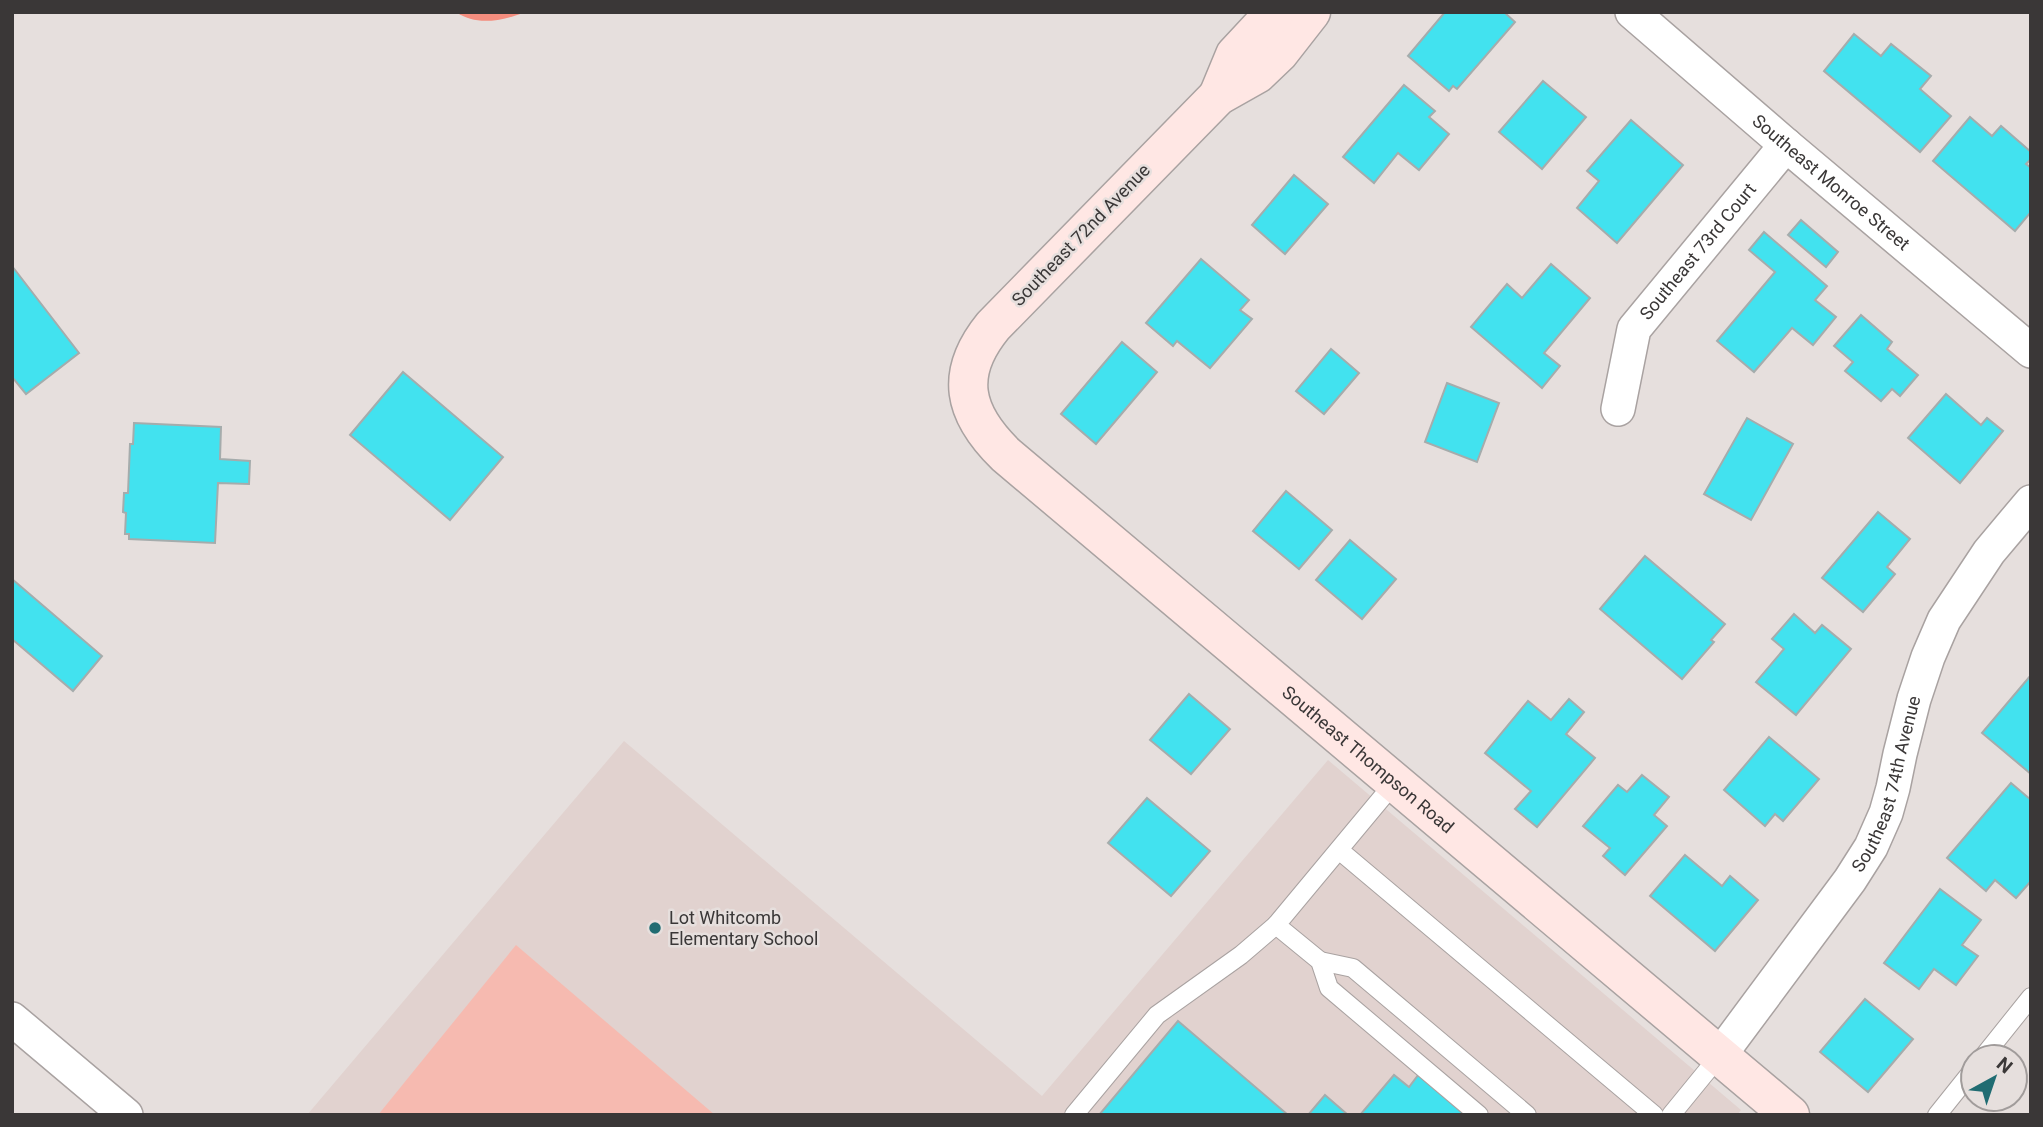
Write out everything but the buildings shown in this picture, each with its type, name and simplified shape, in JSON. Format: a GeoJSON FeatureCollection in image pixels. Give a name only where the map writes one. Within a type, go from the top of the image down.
{"type":"FeatureCollection","features":[{"type":"Feature","properties":{"kind":"street","name":"Southeast 72nd Avenue"},"geometry":{"type":"LineString","coordinates":[[1218,96],[1235,55],[1275,12]]}},
{"type":"Feature","properties":{"kind":"street","name":"Southeast 72nd Avenue"},"geometry":{"type":"LineString","coordinates":[[968,388],[974,352],[993,326],[1218,96],[1257,74],[1279,52],[1311,12]]}},
{"type":"Feature","properties":{"kind":"street","name":"Southeast Monroe Street"},"geometry":{"type":"LineString","coordinates":[[1632,12],[2031,351]]}},
{"type":"Feature","properties":{"kind":"street","name":"Southeast 73rd Court"},"geometry":{"type":"LineString","coordinates":[[1618,409],[1634,329],[1786,145]]}},
{"type":"Feature","properties":{"kind":"street","name":"Southeast Thompson Road"},"geometry":{"type":"LineString","coordinates":[[968,388],[970,401],[982,428],[1006,454],[1790,1115]]}},
{"type":"Feature","properties":{"kind":"street","name":"Southeast 74th Avenue"},"geometry":{"type":"LineString","coordinates":[[1720,1055],[1850,880],[1871,847],[1894,788],[1914,699],[1944,620],[1989,552],[2031,502]]}},
{"type":"Feature","properties":{"kind":"street"},"geometry":{"type":"LineString","coordinates":[[12,1019],[126,1115]]}},
{"type":"Feature","properties":{"kind":"lane"},"geometry":{"type":"LineString","coordinates":[[1074,1115],[1157,1015],[1241,955],[1276,925],[1395,782]]}},
{"type":"Feature","properties":{"kind":"lane"},"geometry":{"type":"LineString","coordinates":[[1339,850],[1654,1115]]}},
{"type":"Feature","properties":{"kind":"lane"},"geometry":{"type":"LineString","coordinates":[[1276,925],[1320,961],[1353,968],[1527,1115]]}},
{"type":"Feature","properties":{"kind":"lane"},"geometry":{"type":"LineString","coordinates":[[1320,961],[1329,988],[1479,1115]]}},
{"type":"Feature","properties":{"kind":"lane"},"geometry":{"type":"LineString","coordinates":[[1994,1043],[2031,998]]}},
{"type":"Feature","properties":{"kind":"lane"},"geometry":{"type":"LineString","coordinates":[[1671,1115],[1720,1055]]}},
{"type":"Feature","properties":{"kind":"lane"},"geometry":{"type":"LineString","coordinates":[[1937,1115],[1959,1088]]}},
{"type":"Feature","properties":{"kind":"shaded area"},"geometry":{"type":"Polygon","coordinates":[[[456,12],[526,12],[482,21],[464,17],[456,12]]]}},
{"type":"Feature","properties":{"kind":"shaded area","name":"Lot Whitcomb Elementary School"},"geometry":{"type":"Polygon","coordinates":[[[624,741],[1042,1096],[1328,760],[1741,1110],[1737,1115],[307,1115],[624,741]]]}},
{"type":"Feature","properties":{"kind":"shaded area"},"geometry":{"type":"Polygon","coordinates":[[[516,945],[715,1115],[378,1115],[516,945]]]}},
{"type":"Feature","properties":{"kind":"place","name":"Lot Whitcomb Elementary School"},"geometry":{"type":"Point","coordinates":[655,928]}}]}
